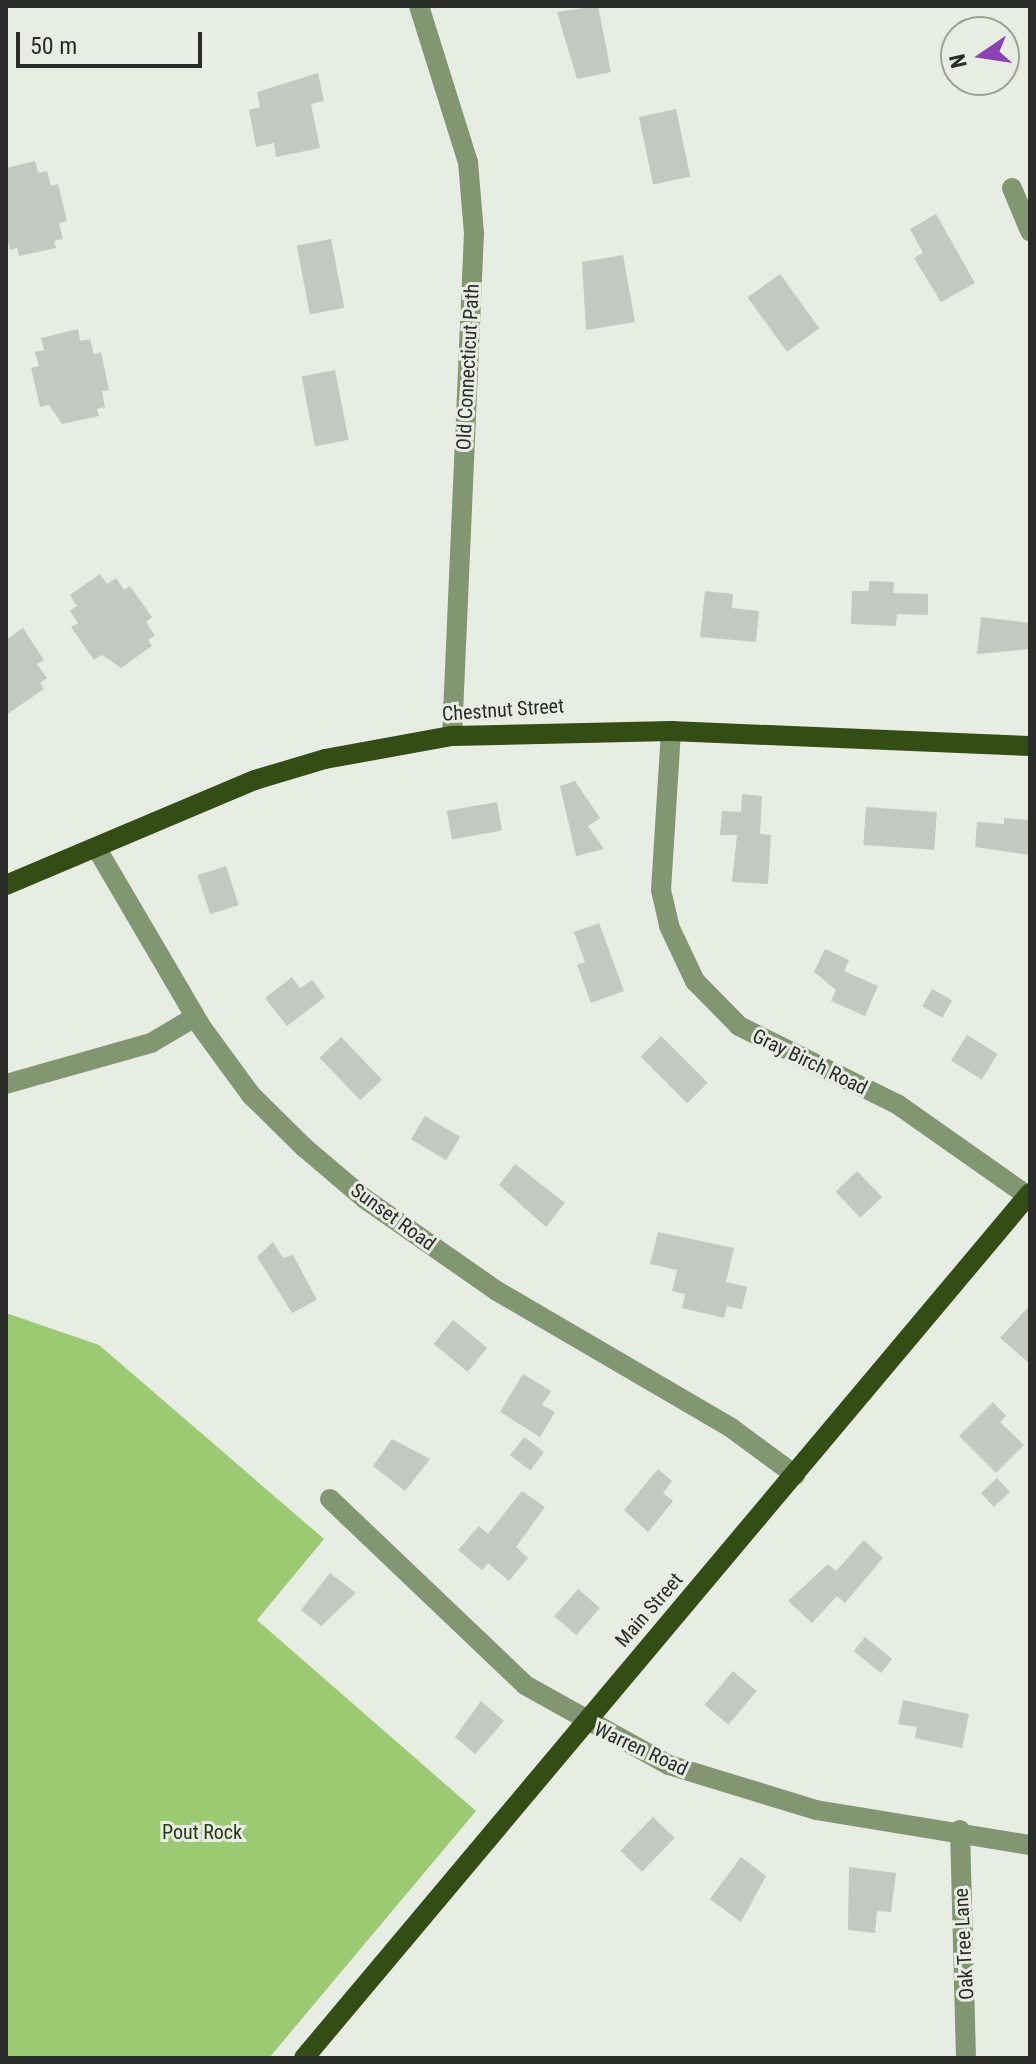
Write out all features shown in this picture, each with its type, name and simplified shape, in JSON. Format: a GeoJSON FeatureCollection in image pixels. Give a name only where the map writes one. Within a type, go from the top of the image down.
{"type":"FeatureCollection","features":[{"type":"Feature","properties":{"kind":"main road","name":"Chestnut Street"},"geometry":{"type":"LineString","coordinates":[[6,885],[255,780],[325,759],[452,736],[545,729],[671,731],[1030,746]]}},
{"type":"Feature","properties":{"kind":"main road","name":"Main Street"},"geometry":{"type":"LineString","coordinates":[[304,2058],[1029,1195]]}},
{"type":"Feature","properties":{"kind":"street","name":"Old Connecticut Path"},"geometry":{"type":"LineString","coordinates":[[419,6],[468,162],[474,233],[452,736]]}},
{"type":"Feature","properties":{"kind":"street"},"geometry":{"type":"LineString","coordinates":[[1012,188],[1030,231]]}},
{"type":"Feature","properties":{"kind":"street","name":"Gray Birch Road"},"geometry":{"type":"LineString","coordinates":[[671,731],[661,890],[669,926],[695,981],[739,1026],[897,1104],[1029,1195]]}},
{"type":"Feature","properties":{"kind":"street","name":"Sunset Road"},"geometry":{"type":"LineString","coordinates":[[97,849],[195,1017],[251,1095],[365,1199],[497,1291],[718,1419],[795,1475]]}},
{"type":"Feature","properties":{"kind":"street"},"geometry":{"type":"LineString","coordinates":[[6,1084],[151,1043],[195,1017]]}},
{"type":"Feature","properties":{"kind":"street","name":"Warren Road"},"geometry":{"type":"LineString","coordinates":[[330,1499],[525,1685],[584,1723],[669,1765],[816,1810],[960,1830],[1030,1845]]}},
{"type":"Feature","properties":{"kind":"street","name":"Oak Tree Lane"},"geometry":{"type":"LineString","coordinates":[[960,1830],[966,2058]]}},
{"type":"Feature","properties":{"kind":"green space","name":"Pout Rock"},"geometry":{"type":"Polygon","coordinates":[[[6,1313],[99,1345],[324,1539],[257,1620],[476,1811],[269,2058],[6,2058],[6,1313]]]}},
{"type":"Feature","properties":{"kind":"building"},"geometry":{"type":"Polygon","coordinates":[[[598,6],[611,72],[577,79],[557,12],[598,6]]]}},
{"type":"Feature","properties":{"kind":"building"},"geometry":{"type":"Polygon","coordinates":[[[318,73],[324,101],[311,104],[320,148],[276,157],[274,143],[256,147],[249,110],[260,107],[257,92],[318,73]]]}},
{"type":"Feature","properties":{"kind":"building"},"geometry":{"type":"Polygon","coordinates":[[[676,109],[690,176],[653,184],[639,117],[676,109]]]}},
{"type":"Feature","properties":{"kind":"building"},"geometry":{"type":"Polygon","coordinates":[[[35,161],[38,173],[47,171],[51,186],[58,184],[67,221],[59,223],[63,239],[54,241],[56,248],[19,256],[17,248],[10,250],[6,234],[6,168],[35,161]]]}},
{"type":"Feature","properties":{"kind":"building"},"geometry":{"type":"Polygon","coordinates":[[[936,214],[975,283],[941,302],[914,258],[923,253],[910,229],[936,214]]]}},
{"type":"Feature","properties":{"kind":"building"},"geometry":{"type":"Polygon","coordinates":[[[331,239],[344,308],[310,314],[297,246],[331,239]]]}},
{"type":"Feature","properties":{"kind":"building"},"geometry":{"type":"Polygon","coordinates":[[[623,255],[635,322],[586,330],[582,262],[623,255]]]}},
{"type":"Feature","properties":{"kind":"building"},"geometry":{"type":"Polygon","coordinates":[[[780,274],[819,328],[787,352],[748,298],[780,274]]]}},
{"type":"Feature","properties":{"kind":"building"},"geometry":{"type":"Polygon","coordinates":[[[78,329],[80,341],[90,339],[94,354],[101,352],[109,390],[102,391],[105,407],[97,409],[99,416],[62,424],[49,405],[40,407],[31,368],[39,366],[35,352],[44,350],[41,338],[78,329]]]}},
{"type":"Feature","properties":{"kind":"building"},"geometry":{"type":"Polygon","coordinates":[[[335,370],[349,440],[315,446],[302,376],[335,370]]]}},
{"type":"Feature","properties":{"kind":"building"},"geometry":{"type":"Polygon","coordinates":[[[100,574],[107,584],[116,578],[124,590],[130,586],[152,617],[146,622],[155,636],[148,640],[152,646],[121,668],[102,655],[94,660],[71,627],[78,623],[70,611],[77,606],[70,595],[100,574]]]}},
{"type":"Feature","properties":{"kind":"building"},"geometry":{"type":"Polygon","coordinates":[[[869,581],[894,582],[893,593],[928,594],[928,615],[897,614],[896,626],[851,624],[852,591],[869,591],[869,581]]]}},
{"type":"Feature","properties":{"kind":"building"},"geometry":{"type":"Polygon","coordinates":[[[705,591],[733,594],[732,608],[759,611],[756,642],[700,637],[705,591]]]}},
{"type":"Feature","properties":{"kind":"building"},"geometry":{"type":"Polygon","coordinates":[[[981,617],[1030,623],[1030,649],[977,654],[981,617]]]}},
{"type":"Feature","properties":{"kind":"building"},"geometry":{"type":"Polygon","coordinates":[[[23,628],[44,660],[37,664],[47,678],[40,683],[44,689],[6,715],[6,640],[23,628]]]}},
{"type":"Feature","properties":{"kind":"building"},"geometry":{"type":"Polygon","coordinates":[[[575,781],[600,818],[588,826],[604,849],[576,856],[560,786],[575,781]]]}},
{"type":"Feature","properties":{"kind":"building"},"geometry":{"type":"Polygon","coordinates":[[[742,794],[762,796],[760,834],[771,835],[768,884],[732,882],[737,835],[720,835],[722,811],[741,812],[742,794]]]}},
{"type":"Feature","properties":{"kind":"building"},"geometry":{"type":"Polygon","coordinates":[[[497,802],[502,831],[452,839],[447,811],[497,802]]]}},
{"type":"Feature","properties":{"kind":"building"},"geometry":{"type":"Polygon","coordinates":[[[866,807],[937,812],[934,850],[863,845],[866,807]]]}},
{"type":"Feature","properties":{"kind":"building"},"geometry":{"type":"Polygon","coordinates":[[[1004,818],[1028,820],[1030,855],[975,847],[977,822],[1004,824],[1004,818]]]}},
{"type":"Feature","properties":{"kind":"building"},"geometry":{"type":"Polygon","coordinates":[[[226,866],[239,905],[210,914],[197,875],[226,866]]]}},
{"type":"Feature","properties":{"kind":"building"},"geometry":{"type":"Polygon","coordinates":[[[599,923],[624,991],[591,1003],[577,965],[585,962],[574,932],[599,923]]]}},
{"type":"Feature","properties":{"kind":"building"},"geometry":{"type":"Polygon","coordinates":[[[825,949],[849,960],[844,971],[878,986],[865,1016],[831,1001],[836,990],[814,972],[825,949]]]}},
{"type":"Feature","properties":{"kind":"building"},"geometry":{"type":"Polygon","coordinates":[[[292,977],[300,988],[312,980],[325,997],[287,1026],[265,998],[292,977]]]}},
{"type":"Feature","properties":{"kind":"building"},"geometry":{"type":"Polygon","coordinates":[[[932,989],[952,1000],[942,1018],[922,1006],[932,989]]]}},
{"type":"Feature","properties":{"kind":"building"},"geometry":{"type":"Polygon","coordinates":[[[967,1035],[998,1054],[982,1080],[951,1060],[967,1035]]]}},
{"type":"Feature","properties":{"kind":"building"},"geometry":{"type":"Polygon","coordinates":[[[661,1036],[708,1083],[687,1103],[640,1057],[661,1036]]]}},
{"type":"Feature","properties":{"kind":"building"},"geometry":{"type":"Polygon","coordinates":[[[341,1037],[382,1079],[360,1100],[319,1058],[341,1037]]]}},
{"type":"Feature","properties":{"kind":"building"},"geometry":{"type":"Polygon","coordinates":[[[425,1116],[460,1137],[446,1160],[411,1139],[425,1116]]]}},
{"type":"Feature","properties":{"kind":"building"},"geometry":{"type":"Polygon","coordinates":[[[515,1164],[565,1203],[546,1227],[499,1185],[515,1164]]]}},
{"type":"Feature","properties":{"kind":"building"},"geometry":{"type":"Polygon","coordinates":[[[857,1171],[882,1197],[860,1218],[835,1192],[857,1171]]]}},
{"type":"Feature","properties":{"kind":"building"},"geometry":{"type":"Polygon","coordinates":[[[658,1232],[734,1248],[726,1282],[747,1287],[742,1309],[727,1306],[724,1318],[682,1308],[685,1294],[672,1291],[677,1270],[650,1264],[658,1232]]]}},
{"type":"Feature","properties":{"kind":"building"},"geometry":{"type":"Polygon","coordinates":[[[273,1242],[283,1258],[293,1255],[317,1300],[292,1313],[257,1257],[273,1242]]]}},
{"type":"Feature","properties":{"kind":"building"},"geometry":{"type":"Polygon","coordinates":[[[1030,1305],[1030,1364],[1000,1338],[1030,1305]]]}},
{"type":"Feature","properties":{"kind":"building"},"geometry":{"type":"Polygon","coordinates":[[[453,1320],[487,1348],[468,1372],[433,1344],[453,1320]]]}},
{"type":"Feature","properties":{"kind":"building"},"geometry":{"type":"Polygon","coordinates":[[[523,1374],[551,1391],[542,1405],[555,1412],[540,1437],[500,1412],[523,1374]]]}},
{"type":"Feature","properties":{"kind":"building"},"geometry":{"type":"Polygon","coordinates":[[[993,1402],[1006,1416],[1000,1422],[1024,1445],[996,1473],[959,1436],[993,1402]]]}},
{"type":"Feature","properties":{"kind":"building"},"geometry":{"type":"Polygon","coordinates":[[[524,1437],[544,1452],[530,1470],[510,1455],[524,1437]]]}},
{"type":"Feature","properties":{"kind":"building"},"geometry":{"type":"Polygon","coordinates":[[[392,1439],[430,1459],[405,1491],[373,1466],[392,1439]]]}},
{"type":"Feature","properties":{"kind":"building"},"geometry":{"type":"Polygon","coordinates":[[[658,1469],[672,1481],[663,1493],[673,1501],[648,1532],[624,1510],[658,1469]]]}},
{"type":"Feature","properties":{"kind":"building"},"geometry":{"type":"Polygon","coordinates":[[[997,1478],[1010,1492],[994,1507],[981,1493],[997,1478]]]}},
{"type":"Feature","properties":{"kind":"building"},"geometry":{"type":"Polygon","coordinates":[[[522,1491],[545,1507],[516,1547],[528,1558],[509,1581],[488,1563],[482,1570],[458,1550],[479,1526],[488,1534],[522,1491]]]}},
{"type":"Feature","properties":{"kind":"building"},"geometry":{"type":"Polygon","coordinates":[[[864,1540],[883,1558],[845,1603],[837,1596],[812,1623],[788,1601],[828,1564],[836,1571],[864,1540]]]}},
{"type":"Feature","properties":{"kind":"building"},"geometry":{"type":"Polygon","coordinates":[[[330,1573],[356,1593],[321,1626],[301,1610],[330,1573]]]}},
{"type":"Feature","properties":{"kind":"building"},"geometry":{"type":"Polygon","coordinates":[[[578,1589],[600,1608],[576,1635],[554,1616],[578,1589]]]}},
{"type":"Feature","properties":{"kind":"building"},"geometry":{"type":"Polygon","coordinates":[[[865,1637],[892,1659],[881,1673],[854,1651],[865,1637]]]}},
{"type":"Feature","properties":{"kind":"building"},"geometry":{"type":"Polygon","coordinates":[[[733,1671],[757,1691],[728,1725],[705,1705],[733,1671]]]}},
{"type":"Feature","properties":{"kind":"building"},"geometry":{"type":"Polygon","coordinates":[[[903,1700],[969,1714],[962,1748],[915,1738],[917,1727],[898,1724],[903,1700]]]}},
{"type":"Feature","properties":{"kind":"building"},"geometry":{"type":"Polygon","coordinates":[[[481,1701],[504,1721],[475,1754],[455,1737],[481,1701]]]}},
{"type":"Feature","properties":{"kind":"building"},"geometry":{"type":"Polygon","coordinates":[[[653,1817],[675,1838],[642,1872],[620,1851],[653,1817]]]}},
{"type":"Feature","properties":{"kind":"building"},"geometry":{"type":"Polygon","coordinates":[[[741,1857],[766,1876],[741,1922],[710,1899],[741,1857]]]}},
{"type":"Feature","properties":{"kind":"building"},"geometry":{"type":"Polygon","coordinates":[[[849,1867],[896,1873],[891,1912],[877,1911],[875,1933],[848,1930],[849,1867]]]}}]}
